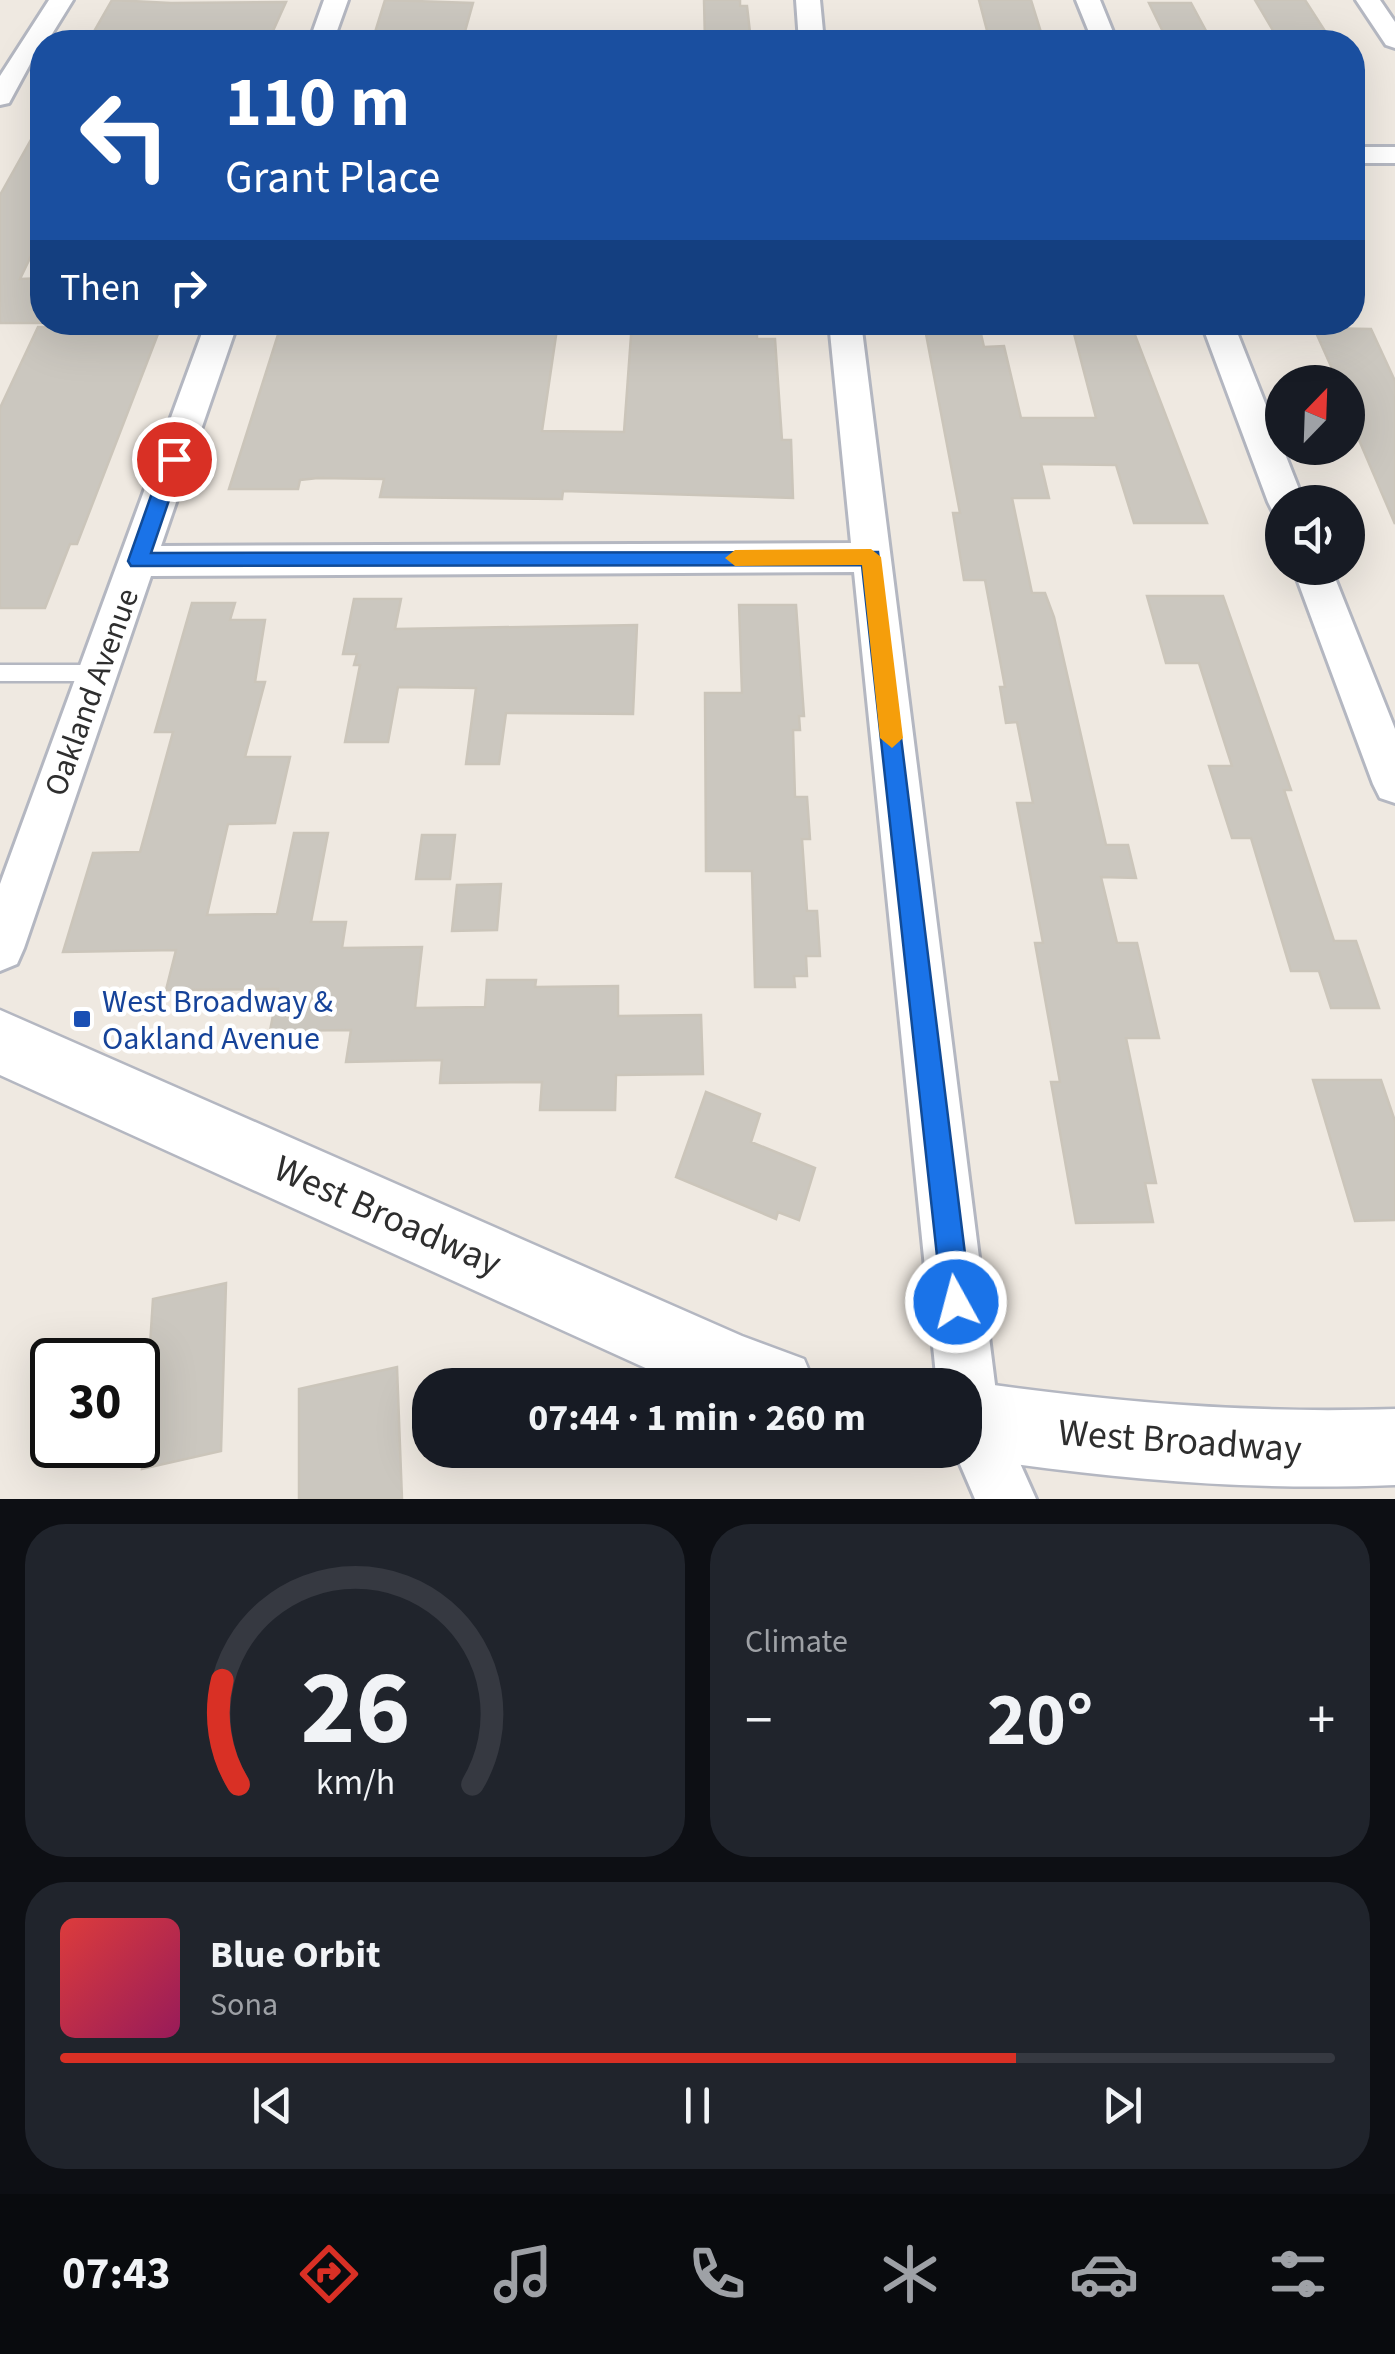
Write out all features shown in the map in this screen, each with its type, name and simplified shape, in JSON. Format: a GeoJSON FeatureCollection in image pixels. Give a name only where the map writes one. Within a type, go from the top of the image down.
{"type":"FeatureCollection","features":[{"type":"Feature","properties":{"kind":"main road","name":"West Broadway"},"geometry":{"type":"LineString","coordinates":[[0,1042],[729,1368]]}},
{"type":"Feature","properties":{"kind":"main road","name":"West Broadway"},"geometry":{"type":"LineString","coordinates":[[982,1421],[1121,1442],[1286,1451],[1395,1446]]}},
{"type":"Feature","properties":{"kind":"street"},"geometry":{"type":"LineString","coordinates":[[42,30],[61,0]]}},
{"type":"Feature","properties":{"kind":"street"},"geometry":{"type":"LineString","coordinates":[[325,30],[336,0]]}},
{"type":"Feature","properties":{"kind":"street"},"geometry":{"type":"LineString","coordinates":[[808,0],[811,30]]}},
{"type":"Feature","properties":{"kind":"street"},"geometry":{"type":"LineString","coordinates":[[1088,0],[1100,30]]}},
{"type":"Feature","properties":{"kind":"street"},"geometry":{"type":"LineString","coordinates":[[1368,0],[1395,40]]}},
{"type":"Feature","properties":{"kind":"street"},"geometry":{"type":"LineString","coordinates":[[2,91],[30,48]]}},
{"type":"Feature","properties":{"kind":"street"},"geometry":{"type":"LineString","coordinates":[[2,91],[30,89]]}},
{"type":"Feature","properties":{"kind":"street"},"geometry":{"type":"LineString","coordinates":[[1365,156],[1395,155]]}},
{"type":"Feature","properties":{"kind":"street","name":"Oakland Avenue"},"geometry":{"type":"LineString","coordinates":[[0,948],[217,335]]}},
{"type":"Feature","properties":{"kind":"street"},"geometry":{"type":"LineString","coordinates":[[847,335],[962,1368]]}},
{"type":"Feature","properties":{"kind":"street"},"geometry":{"type":"LineString","coordinates":[[1222,335],[1279,485]]}},
{"type":"Feature","properties":{"kind":"street"},"geometry":{"type":"LineString","coordinates":[[138,561],[871,557]]}},
{"type":"Feature","properties":{"kind":"street"},"geometry":{"type":"LineString","coordinates":[[1319,585],[1395,784]]}},
{"type":"Feature","properties":{"kind":"street"},"geometry":{"type":"LineString","coordinates":[[982,1448],[1006,1499]]}},
{"type":"Feature","properties":{"kind":"lane"},"geometry":{"type":"LineString","coordinates":[[0,672],[98,673]]}},
{"type":"Feature","properties":{"kind":"building"},"geometry":{"type":"Polygon","coordinates":[[[112,0],[286,2],[273,30],[95,30],[112,0]]]}},
{"type":"Feature","properties":{"kind":"building"},"geometry":{"type":"Polygon","coordinates":[[[385,0],[473,3],[465,30],[376,30],[385,0]]]}},
{"type":"Feature","properties":{"kind":"building"},"geometry":{"type":"Polygon","coordinates":[[[704,0],[740,0],[740,6],[747,6],[750,30],[705,30],[704,0]]]}},
{"type":"Feature","properties":{"kind":"building"},"geometry":{"type":"Polygon","coordinates":[[[979,0],[1031,0],[1040,30],[987,30],[979,0]]]}},
{"type":"Feature","properties":{"kind":"building"},"geometry":{"type":"Polygon","coordinates":[[[1255,0],[1305,0],[1324,30],[1273,30],[1255,0]]]}},
{"type":"Feature","properties":{"kind":"building"},"geometry":{"type":"Polygon","coordinates":[[[1149,3],[1191,3],[1206,30],[1162,30],[1149,3]]]}},
{"type":"Feature","properties":{"kind":"building"},"geometry":{"type":"Polygon","coordinates":[[[30,141],[30,258],[20,279],[30,279],[30,323],[0,323],[0,195],[30,141]]]}},
{"type":"Feature","properties":{"kind":"building"},"geometry":{"type":"Polygon","coordinates":[[[1365,329],[1371,329],[1395,381],[1395,524],[1365,454],[1365,365],[1330,365],[1317,335],[1365,335],[1365,329]]]}},
{"type":"Feature","properties":{"kind":"building"},"geometry":{"type":"Polygon","coordinates":[[[34,335],[158,335],[77,544],[70,544],[45,608],[0,608],[0,408],[34,335]]]}},
{"type":"Feature","properties":{"kind":"building"},"geometry":{"type":"Polygon","coordinates":[[[278,335],[556,335],[542,431],[624,432],[631,335],[757,335],[757,339],[775,339],[782,440],[791,440],[793,498],[563,491],[562,499],[380,497],[384,479],[318,478],[300,480],[298,489],[229,489],[278,335]]]}},
{"type":"Feature","properties":{"kind":"building"},"geometry":{"type":"Polygon","coordinates":[[[926,335],[981,335],[984,347],[1004,346],[1021,418],[1096,418],[1074,335],[1135,335],[1207,523],[1134,523],[1116,465],[1041,464],[1049,498],[1012,498],[1032,593],[1045,593],[1054,617],[1106,845],[1128,845],[1136,878],[1101,877],[1117,943],[1137,943],[1159,1038],[1126,1038],[1156,1183],[1145,1183],[1153,1222],[1076,1223],[1051,1082],[1060,1082],[1035,943],[1043,943],[1017,803],[1033,803],[1017,722],[1006,723],[1000,687],[1005,687],[985,580],[964,580],[953,513],[960,513],[926,335]]]}},
{"type":"Feature","properties":{"kind":"building"},"geometry":{"type":"Polygon","coordinates":[[[1147,596],[1223,596],[1291,790],[1284,790],[1334,941],[1356,941],[1379,1008],[1331,1008],[1319,971],[1291,971],[1251,838],[1232,838],[1209,766],[1232,766],[1199,663],[1166,663],[1147,596]]]}},
{"type":"Feature","properties":{"kind":"building"},"geometry":{"type":"Polygon","coordinates":[[[354,599],[401,599],[395,629],[637,625],[633,714],[506,713],[499,764],[466,764],[476,688],[398,687],[388,742],[345,742],[360,665],[354,665],[357,654],[343,654],[354,599]]]}},
{"type":"Feature","properties":{"kind":"building"},"geometry":{"type":"Polygon","coordinates":[[[192,603],[235,603],[230,620],[265,620],[255,682],[265,682],[245,757],[290,757],[275,823],[228,824],[207,915],[277,914],[294,833],[328,833],[311,922],[346,922],[342,948],[422,947],[415,1008],[485,1007],[487,980],[536,980],[535,987],[618,986],[618,1016],[701,1015],[703,1074],[616,1075],[615,1110],[540,1110],[542,1082],[440,1083],[442,1060],[346,1062],[351,1030],[270,1031],[278,989],[166,990],[176,950],[63,952],[93,853],[140,852],[173,732],[155,732],[192,603]]]}},
{"type":"Feature","properties":{"kind":"building"},"geometry":{"type":"Polygon","coordinates":[[[739,605],[796,605],[804,716],[799,716],[800,730],[793,730],[795,797],[807,797],[810,839],[802,839],[807,911],[817,911],[820,956],[806,956],[807,976],[794,976],[795,987],[755,987],[752,871],[706,871],[705,693],[742,693],[739,605]]]}},
{"type":"Feature","properties":{"kind":"building"},"geometry":{"type":"Polygon","coordinates":[[[422,835],[455,835],[450,879],[416,879],[422,835]]]}},
{"type":"Feature","properties":{"kind":"building"},"geometry":{"type":"Polygon","coordinates":[[[501,884],[497,930],[452,931],[457,885],[501,884]]]}},
{"type":"Feature","properties":{"kind":"building"},"geometry":{"type":"Polygon","coordinates":[[[1313,1080],[1381,1080],[1395,1121],[1395,1220],[1355,1221],[1313,1080]]]}},
{"type":"Feature","properties":{"kind":"building"},"geometry":{"type":"Polygon","coordinates":[[[706,1092],[760,1114],[751,1142],[815,1168],[799,1220],[778,1212],[776,1219],[676,1177],[706,1092]]]}},
{"type":"Feature","properties":{"kind":"building"},"geometry":{"type":"Polygon","coordinates":[[[226,1283],[221,1451],[160,1465],[160,1338],[150,1338],[153,1299],[226,1283]]]}},
{"type":"Feature","properties":{"kind":"building"},"geometry":{"type":"Polygon","coordinates":[[[397,1367],[402,1499],[299,1499],[299,1389],[397,1367]]]}},
{"type":"Feature","properties":{"kind":"slow traffic"},"geometry":{"type":"LineString","coordinates":[[735,558],[871,557],[892,738]]}},
{"type":"Feature","properties":{"kind":"place","name":"West Broadway & Oakland Avenue"},"geometry":{"type":"Point","coordinates":[82,1019]}},
{"type":"Feature","properties":{"kind":"route"},"geometry":{"type":"LineString","coordinates":[[174,459],[138,561],[871,557],[956,1302]]}}]}
